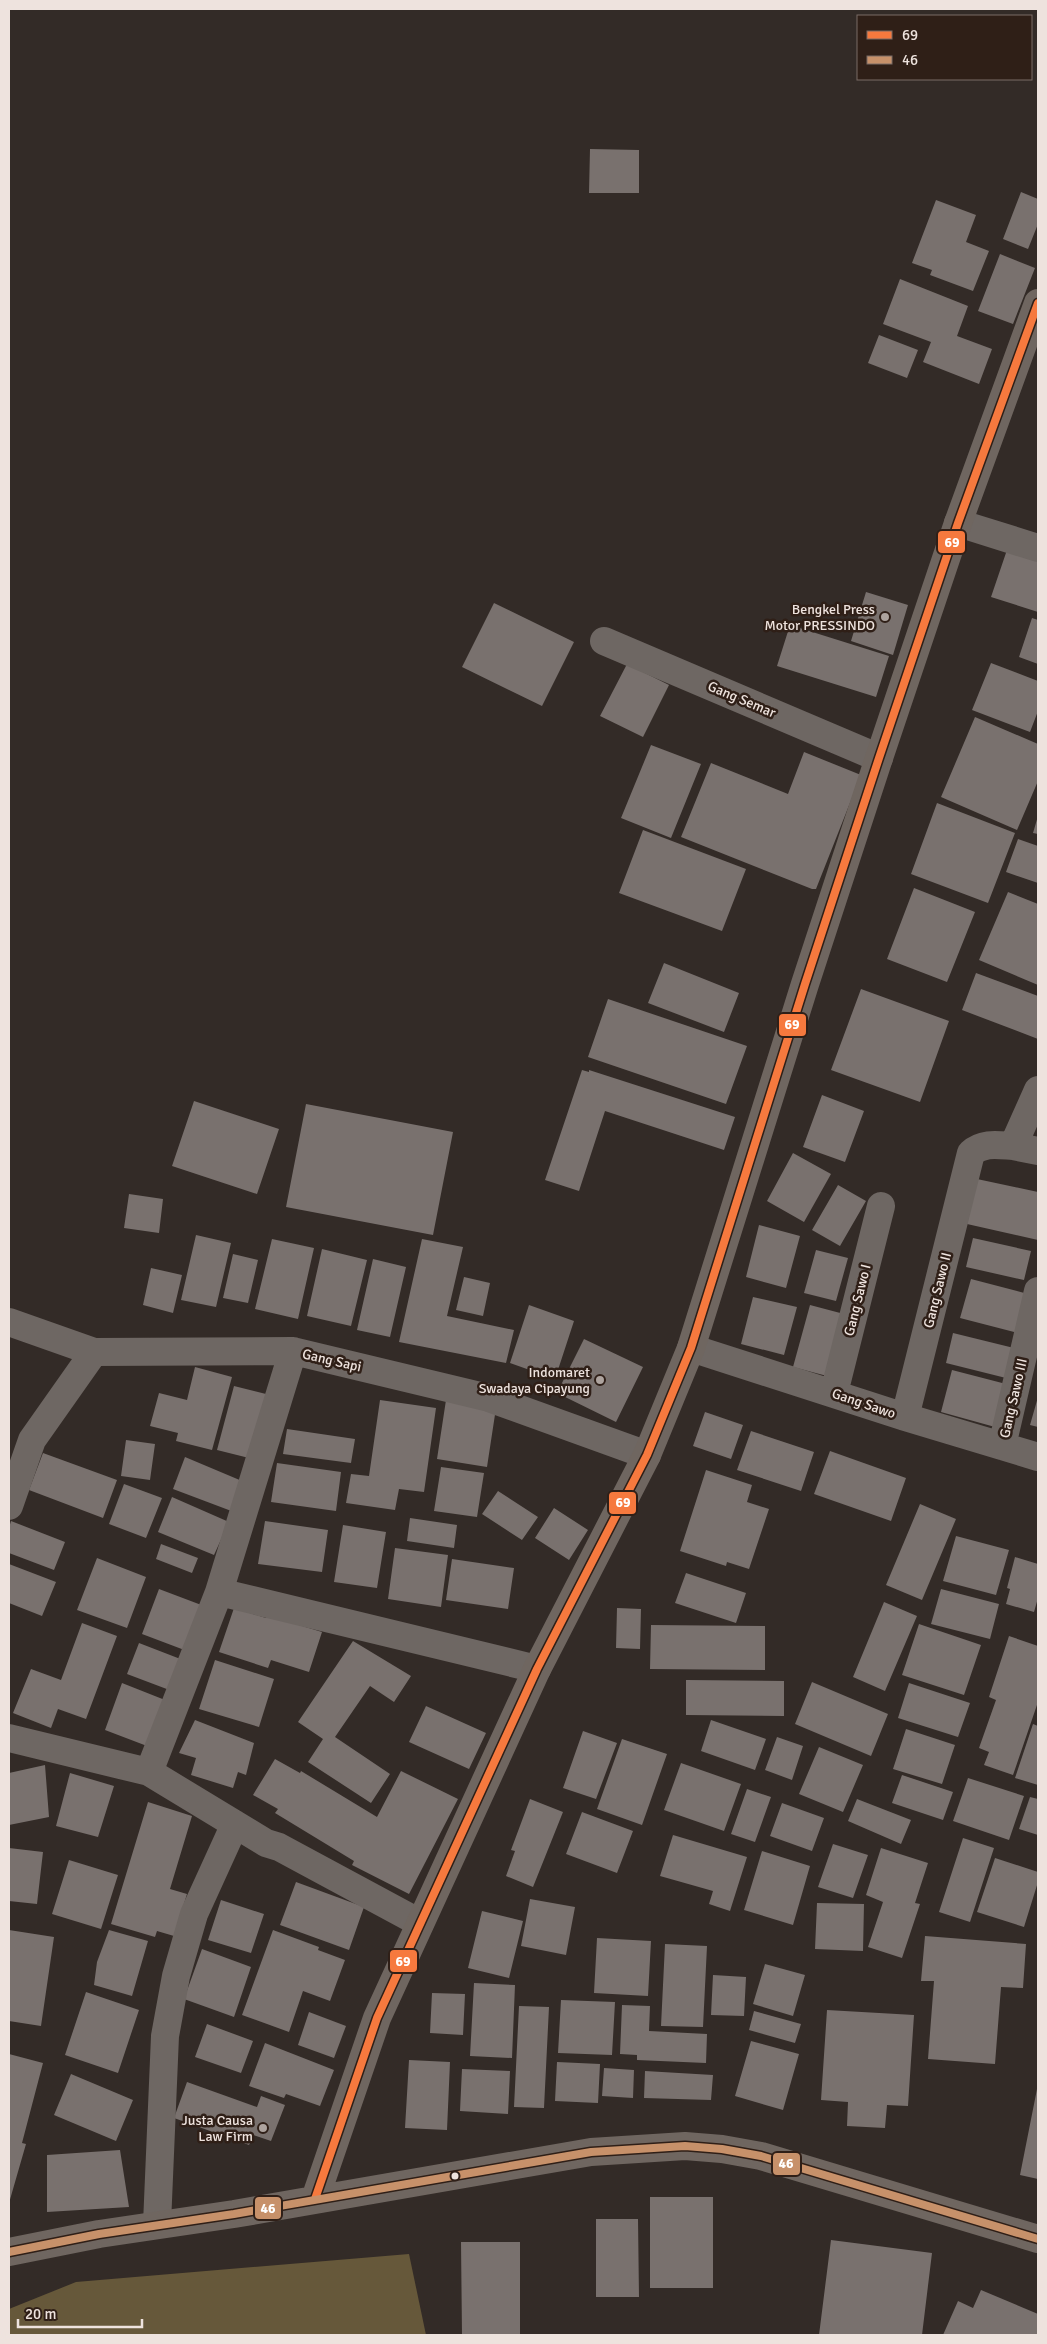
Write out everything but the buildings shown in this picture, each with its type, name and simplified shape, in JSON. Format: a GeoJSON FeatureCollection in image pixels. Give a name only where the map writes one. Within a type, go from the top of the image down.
{"type":"FeatureCollection","features":[{"type":"Feature","properties":{"kind":"main road"},"geometry":{"type":"LineString","coordinates":[[315,2199],[377,2018],[537,1668],[647,1455],[691,1348],[802,993],[879,758],[958,522],[1038,303]]}},
{"type":"Feature","properties":{"kind":"main road"},"geometry":{"type":"LineString","coordinates":[[9,2252],[156,2224],[234,2214],[591,2152],[685,2146],[722,2149],[760,2156],[1038,2239]]}},
{"type":"Feature","properties":{"kind":"street"},"geometry":{"type":"LineString","coordinates":[[958,522],[1038,548]]}},
{"type":"Feature","properties":{"kind":"street","name":"Gang Semar"},"geometry":{"type":"LineString","coordinates":[[604,641],[879,758]]}},
{"type":"Feature","properties":{"kind":"street"},"geometry":{"type":"LineString","coordinates":[[1026,1149],[1038,1090]]}},
{"type":"Feature","properties":{"kind":"street","name":"Gang Sawo II"},"geometry":{"type":"LineString","coordinates":[[905,1417],[971,1153],[978,1147],[988,1145],[1026,1149]]}},
{"type":"Feature","properties":{"kind":"street","name":"Gang Sawo I"},"geometry":{"type":"LineString","coordinates":[[834,1393],[880,1206]]}},
{"type":"Feature","properties":{"kind":"street","name":"Gang Sawo III"},"geometry":{"type":"LineString","coordinates":[[1002,1446],[1038,1291]]}},
{"type":"Feature","properties":{"kind":"street","name":"Gang Sapi"},"geometry":{"type":"LineString","coordinates":[[9,1322],[94,1352],[293,1351],[489,1398],[647,1455]]}},
{"type":"Feature","properties":{"kind":"street","name":"Gang Sawo"},"geometry":{"type":"LineString","coordinates":[[691,1348],[1038,1458]]}},
{"type":"Feature","properties":{"kind":"street"},"geometry":{"type":"LineString","coordinates":[[149,1772],[219,1592],[293,1351]]}},
{"type":"Feature","properties":{"kind":"street"},"geometry":{"type":"LineString","coordinates":[[9,1506],[32,1440],[94,1352]]}},
{"type":"Feature","properties":{"kind":"street"},"geometry":{"type":"LineString","coordinates":[[219,1592],[537,1668]]}},
{"type":"Feature","properties":{"kind":"street"},"geometry":{"type":"LineString","coordinates":[[9,1738],[149,1772],[266,1843],[279,1847],[420,1923]]}},
{"type":"Feature","properties":{"kind":"street"},"geometry":{"type":"LineString","coordinates":[[156,2224],[165,2036],[175,1984],[194,1914],[235,1824]]}},
{"type":"Feature","properties":{"kind":"shaded area"},"geometry":{"type":"Polygon","coordinates":[[[409,2254],[426,2335],[9,2335],[9,2309],[76,2282],[409,2254]]]}},
{"type":"Feature","properties":{"kind":"transit line","name":"69"},"geometry":{"type":"LineString","coordinates":[[315,2199],[377,2018],[537,1669],[647,1455],[691,1348],[805,984],[879,758],[958,523],[1038,303]]}},
{"type":"Feature","properties":{"kind":"transit line","name":"46"},"geometry":{"type":"LineString","coordinates":[[9,2252],[99,2234],[234,2214],[591,2152],[685,2146],[722,2149],[761,2156],[1038,2239]]}},
{"type":"Feature","properties":{"kind":"place","name":"Bengkel Press Motor PRESSINDO"},"geometry":{"type":"Point","coordinates":[885,617]}},
{"type":"Feature","properties":{"kind":"place","name":"Indomaret Swadaya Cipayung"},"geometry":{"type":"Point","coordinates":[600,1380]}},
{"type":"Feature","properties":{"kind":"place","name":"Justa Causa Law Firm"},"geometry":{"type":"Point","coordinates":[263,2128]}}]}
